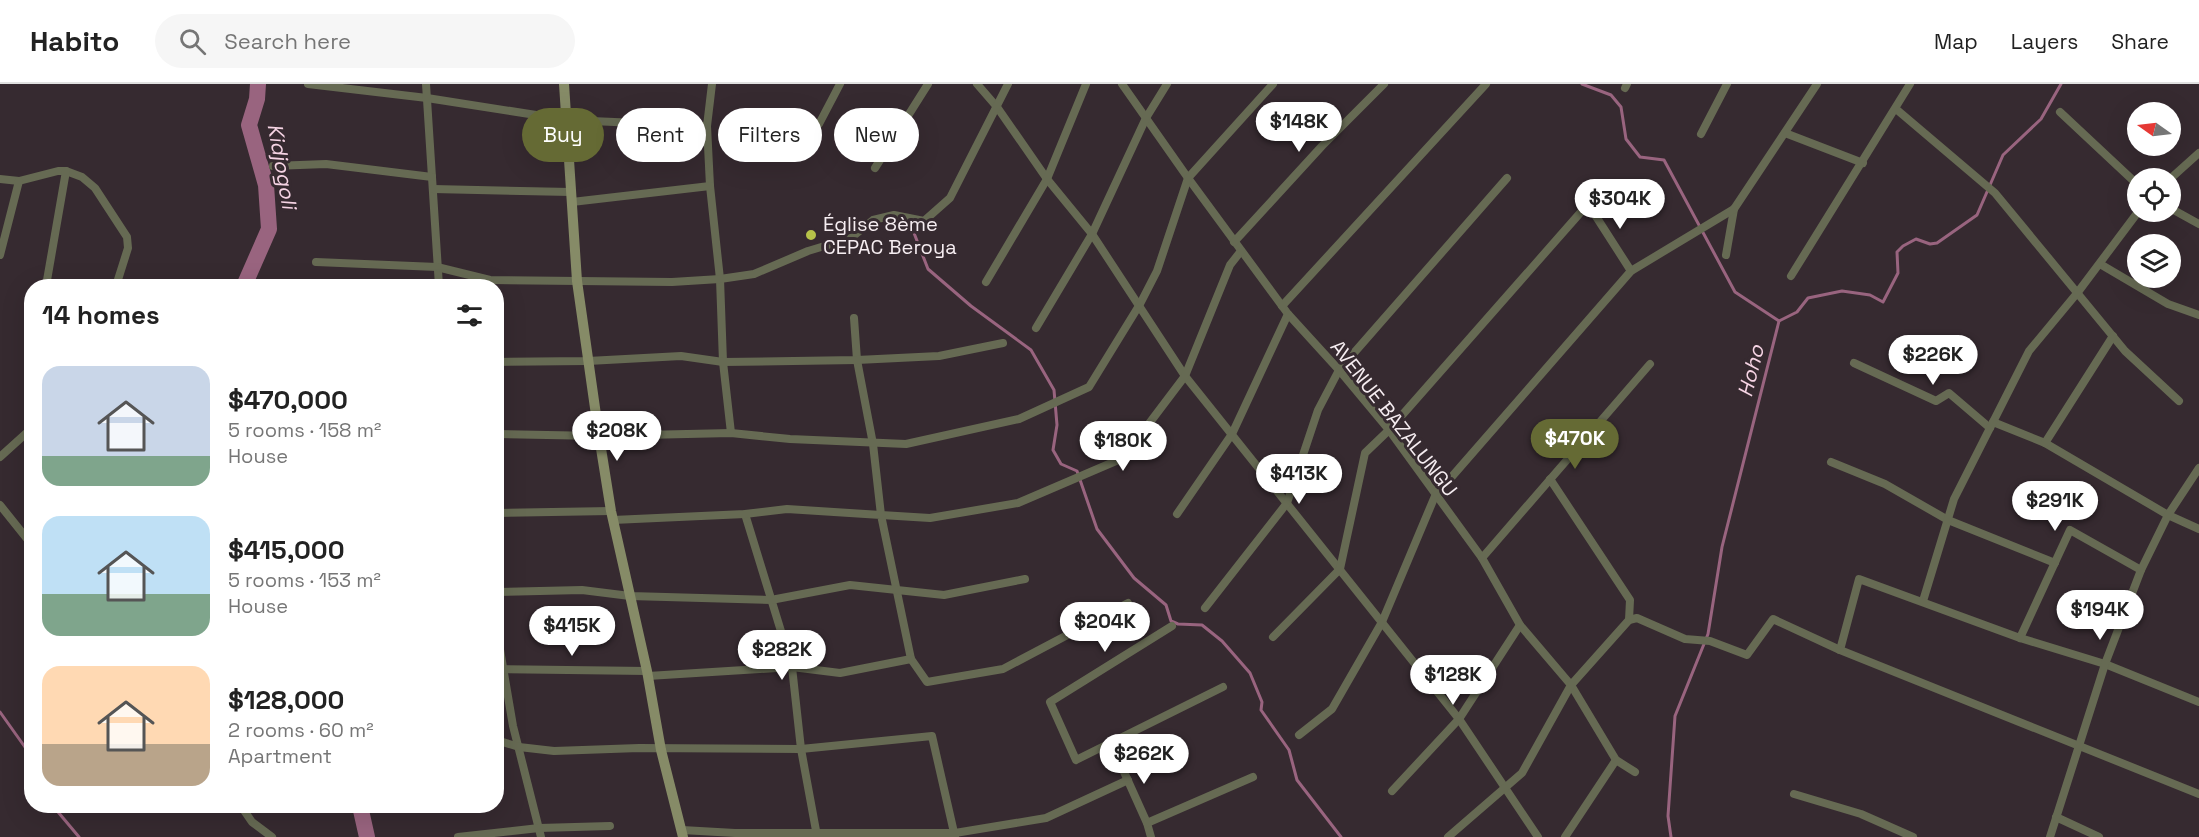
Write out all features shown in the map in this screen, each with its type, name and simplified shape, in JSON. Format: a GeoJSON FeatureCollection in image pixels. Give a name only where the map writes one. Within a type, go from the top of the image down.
{"type":"FeatureCollection","features":[{"type":"Feature","properties":{"kind":"street"},"geometry":{"type":"LineString","coordinates":[[308,84],[427,98],[522,113]]}},
{"type":"Feature","properties":{"kind":"street"},"geometry":{"type":"LineString","coordinates":[[426,84],[438,279]]}},
{"type":"Feature","properties":{"kind":"street"},"geometry":{"type":"LineString","coordinates":[[564,84],[567,108]]}},
{"type":"Feature","properties":{"kind":"street"},"geometry":{"type":"LineString","coordinates":[[712,84],[707,126],[710,186],[720,279],[723,362],[730,433]]}},
{"type":"Feature","properties":{"kind":"street"},"geometry":{"type":"LineString","coordinates":[[822,117],[840,84]]}},
{"type":"Feature","properties":{"kind":"street"},"geometry":{"type":"LineString","coordinates":[[875,168],[928,84]]}},
{"type":"Feature","properties":{"kind":"street"},"geometry":{"type":"LineString","coordinates":[[977,84],[997,107],[1047,179],[1092,234],[1140,304],[1185,376],[1459,719],[1538,837]]}},
{"type":"Feature","properties":{"kind":"street"},"geometry":{"type":"LineString","coordinates":[[504,280],[672,282],[720,279],[754,274],[808,251],[851,238],[873,220],[894,215],[924,221],[950,198],[1008,84]]}},
{"type":"Feature","properties":{"kind":"street"},"geometry":{"type":"LineString","coordinates":[[986,282],[1047,179],[1086,84]]}},
{"type":"Feature","properties":{"kind":"street","name":"AVENUE BAZALUNGU"},"geometry":{"type":"LineString","coordinates":[[1122,84],[1240,251],[1288,314],[1389,430],[1482,558],[1520,626],[1571,685],[1616,760],[1635,772]]}},
{"type":"Feature","properties":{"kind":"street"},"geometry":{"type":"LineString","coordinates":[[1036,328],[1092,234],[1146,118],[1167,84]]}},
{"type":"Feature","properties":{"kind":"street"},"geometry":{"type":"LineString","coordinates":[[1234,242],[1322,146],[1384,84]]}},
{"type":"Feature","properties":{"kind":"street"},"geometry":{"type":"LineString","coordinates":[[1282,306],[1486,84]]}},
{"type":"Feature","properties":{"kind":"street"},"geometry":{"type":"LineString","coordinates":[[1701,134],[1727,84]]}},
{"type":"Feature","properties":{"kind":"street"},"geometry":{"type":"LineString","coordinates":[[1726,255],[1734,209],[1817,84]]}},
{"type":"Feature","properties":{"kind":"street"},"geometry":{"type":"LineString","coordinates":[[1791,276],[1910,84]]}},
{"type":"Feature","properties":{"kind":"street"},"geometry":{"type":"LineString","coordinates":[[504,434],[599,436],[730,433],[873,444],[906,444],[1019,419],[1089,387],[1140,304],[1157,271],[1188,178],[1269,85]]}},
{"type":"Feature","properties":{"kind":"street"},"geometry":{"type":"LineString","coordinates":[[1896,109],[1995,193],[2125,351],[2179,401]]}},
{"type":"Feature","properties":{"kind":"street"},"geometry":{"type":"LineString","coordinates":[[2060,112],[2127,174]]}},
{"type":"Feature","properties":{"kind":"street"},"geometry":{"type":"LineString","coordinates":[[604,122],[707,126]]}},
{"type":"Feature","properties":{"kind":"street"},"geometry":{"type":"LineString","coordinates":[[1785,133],[1863,162]]}},
{"type":"Feature","properties":{"kind":"street"},"geometry":{"type":"LineString","coordinates":[[2181,169],[2199,153]]}},
{"type":"Feature","properties":{"kind":"street"},"geometry":{"type":"LineString","coordinates":[[570,162],[577,281],[612,516],[647,674],[661,750],[683,833],[955,835],[1046,818],[1128,780]]}},
{"type":"Feature","properties":{"kind":"street"},"geometry":{"type":"LineString","coordinates":[[273,166],[326,164],[432,177]]}},
{"type":"Feature","properties":{"kind":"street"},"geometry":{"type":"LineString","coordinates":[[0,179],[19,181],[58,171],[66,171],[82,177],[95,188],[127,237],[128,248],[118,279]]}},
{"type":"Feature","properties":{"kind":"street"},"geometry":{"type":"LineString","coordinates":[[47,279],[66,171]]}},
{"type":"Feature","properties":{"kind":"street"},"geometry":{"type":"LineString","coordinates":[[1205,608],[1287,503],[1318,410],[1339,370],[1507,178]]}},
{"type":"Feature","properties":{"kind":"street"},"geometry":{"type":"LineString","coordinates":[[0,255],[19,181]]}},
{"type":"Feature","properties":{"kind":"street"},"geometry":{"type":"LineString","coordinates":[[1273,637],[1340,569],[1365,453],[1389,430],[1588,204],[1615,184]]}},
{"type":"Feature","properties":{"kind":"street"},"geometry":{"type":"LineString","coordinates":[[433,189],[572,197],[710,186]]}},
{"type":"Feature","properties":{"kind":"street"},"geometry":{"type":"LineString","coordinates":[[1588,204],[1631,271]]}},
{"type":"Feature","properties":{"kind":"street"},"geometry":{"type":"LineString","coordinates":[[1299,735],[1332,709],[1382,622],[1436,496],[1631,271],[1734,209]]}},
{"type":"Feature","properties":{"kind":"street"},"geometry":{"type":"LineString","coordinates":[[2181,214],[2199,224]]}},
{"type":"Feature","properties":{"kind":"street"},"geometry":{"type":"LineString","coordinates":[[1923,601],[1954,500],[2029,351],[2078,292],[2131,222]]}},
{"type":"Feature","properties":{"kind":"street"},"geometry":{"type":"LineString","coordinates":[[504,513],[612,516],[745,514],[787,509],[930,518],[1018,503],[1123,458],[1185,376],[1230,266],[1240,251]]}},
{"type":"Feature","properties":{"kind":"street"},"geometry":{"type":"LineString","coordinates":[[316,262],[437,267],[486,279]]}},
{"type":"Feature","properties":{"kind":"street"},"geometry":{"type":"LineString","coordinates":[[2100,264],[2168,304],[2199,315]]}},
{"type":"Feature","properties":{"kind":"street"},"geometry":{"type":"LineString","coordinates":[[1177,514],[1232,434],[1288,314]]}},
{"type":"Feature","properties":{"kind":"street"},"geometry":{"type":"LineString","coordinates":[[854,318],[857,360],[873,444],[881,515],[911,659],[927,682],[1003,669],[1128,603]]}},
{"type":"Feature","properties":{"kind":"street"},"geometry":{"type":"LineString","coordinates":[[2045,443],[2113,336]]}},
{"type":"Feature","properties":{"kind":"street"},"geometry":{"type":"LineString","coordinates":[[504,362],[588,361],[681,356],[723,362],[857,360],[939,356],[1003,343]]}},
{"type":"Feature","properties":{"kind":"street"},"geometry":{"type":"LineString","coordinates":[[1854,363],[1936,401],[1949,393],[1991,425],[2045,443],[2168,515],[2199,529]]}},
{"type":"Feature","properties":{"kind":"street"},"geometry":{"type":"LineString","coordinates":[[1482,558],[1650,364]]}},
{"type":"Feature","properties":{"kind":"street"},"geometry":{"type":"LineString","coordinates":[[0,457],[24,435]]}},
{"type":"Feature","properties":{"kind":"street"},"geometry":{"type":"LineString","coordinates":[[1831,462],[1885,484],[1948,520],[2055,563]]}},
{"type":"Feature","properties":{"kind":"street"},"geometry":{"type":"LineString","coordinates":[[2050,837],[2104,664],[2141,570],[2168,515],[2199,468]]}},
{"type":"Feature","properties":{"kind":"street"},"geometry":{"type":"LineString","coordinates":[[1550,479],[1630,600],[1629,620]]}},
{"type":"Feature","properties":{"kind":"street"},"geometry":{"type":"LineString","coordinates":[[0,505],[24,534]]}},
{"type":"Feature","properties":{"kind":"street"},"geometry":{"type":"LineString","coordinates":[[745,514],[792,667],[801,749],[816,835]]}},
{"type":"Feature","properties":{"kind":"street"},"geometry":{"type":"LineString","coordinates":[[2020,638],[2070,530],[2141,570]]}},
{"type":"Feature","properties":{"kind":"street"},"geometry":{"type":"LineString","coordinates":[[504,592],[582,590],[630,596],[771,600],[850,585],[944,595],[1025,579]]}},
{"type":"Feature","properties":{"kind":"street"},"geometry":{"type":"LineString","coordinates":[[1840,650],[1859,579],[2020,638],[2104,664],[2199,702]]}},
{"type":"Feature","properties":{"kind":"street"},"geometry":{"type":"LineString","coordinates":[[1448,837],[1522,773],[1571,685],[1629,620],[1637,618],[1685,639],[1706,640],[1747,655],[1773,619],[1840,650],[2199,794]]}},
{"type":"Feature","properties":{"kind":"street"},"geometry":{"type":"LineString","coordinates":[[1172,626],[1050,702],[1077,760],[1223,687]]}},
{"type":"Feature","properties":{"kind":"street"},"geometry":{"type":"LineString","coordinates":[[1392,791],[1459,719],[1520,626]]}},
{"type":"Feature","properties":{"kind":"street"},"geometry":{"type":"LineString","coordinates":[[504,669],[647,674],[792,667],[840,673],[911,659]]}},
{"type":"Feature","properties":{"kind":"street"},"geometry":{"type":"LineString","coordinates":[[504,687],[541,837]]}},
{"type":"Feature","properties":{"kind":"street"},"geometry":{"type":"LineString","coordinates":[[504,742],[519,747],[554,751],[801,749],[932,736],[955,835]]}},
{"type":"Feature","properties":{"kind":"street"},"geometry":{"type":"LineString","coordinates":[[1111,742],[1151,837]]}},
{"type":"Feature","properties":{"kind":"street"},"geometry":{"type":"LineString","coordinates":[[1564,837],[1616,760]]}},
{"type":"Feature","properties":{"kind":"street"},"geometry":{"type":"LineString","coordinates":[[1147,823],[1253,777]]}},
{"type":"Feature","properties":{"kind":"street"},"geometry":{"type":"LineString","coordinates":[[1794,794],[1861,814],[1913,837]]}},
{"type":"Feature","properties":{"kind":"street"},"geometry":{"type":"LineString","coordinates":[[246,813],[252,822],[272,837]]}},
{"type":"Feature","properties":{"kind":"street"},"geometry":{"type":"LineString","coordinates":[[2056,818],[2099,837]]}},
{"type":"Feature","properties":{"kind":"street"},"geometry":{"type":"LineString","coordinates":[[458,837],[540,828],[610,826]]}},
{"type":"Feature","properties":{"kind":"waterway","name":"Kidjogoli"},"geometry":{"type":"LineString","coordinates":[[247,279],[269,229],[266,185],[249,125],[257,99],[258,84]]}},
{"type":"Feature","properties":{"kind":"waterway"},"geometry":{"type":"LineString","coordinates":[[1582,84],[1611,95],[1621,107],[1626,139],[1640,157],[1664,160],[1735,292],[1779,321]]}},
{"type":"Feature","properties":{"kind":"waterway","name":"Hoho"},"geometry":{"type":"LineString","coordinates":[[1671,837],[1668,816],[1675,716],[1708,634],[1722,547],[1779,321],[1797,312],[1808,298],[1842,291],[1870,295],[1883,302],[1898,273],[1897,252],[1916,239],[1930,244],[1937,243],[1977,215],[2003,155],[2041,119],[2061,84]]}},
{"type":"Feature","properties":{"kind":"waterway"},"geometry":{"type":"LineString","coordinates":[[914,233],[928,269],[971,306],[1031,350],[1054,390],[1057,425],[1053,450],[1061,464],[1077,471],[1097,529],[1134,578],[1166,605],[1171,621],[1178,624],[1202,625],[1222,641],[1250,673],[1262,702],[1261,710],[1289,750],[1297,780],[1341,837]]}},
{"type":"Feature","properties":{"kind":"waterway"},"geometry":{"type":"LineString","coordinates":[[0,712],[24,746]]}},
{"type":"Feature","properties":{"kind":"waterway"},"geometry":{"type":"LineString","coordinates":[[59,813],[79,837]]}},
{"type":"Feature","properties":{"kind":"waterway","name":"Kidjogoli"},"geometry":{"type":"LineString","coordinates":[[362,813],[367,837]]}},
{"type":"Feature","properties":{"kind":"place","name":"Église 8ème CEPAC Beroya"},"geometry":{"type":"Point","coordinates":[811,235]}}]}
